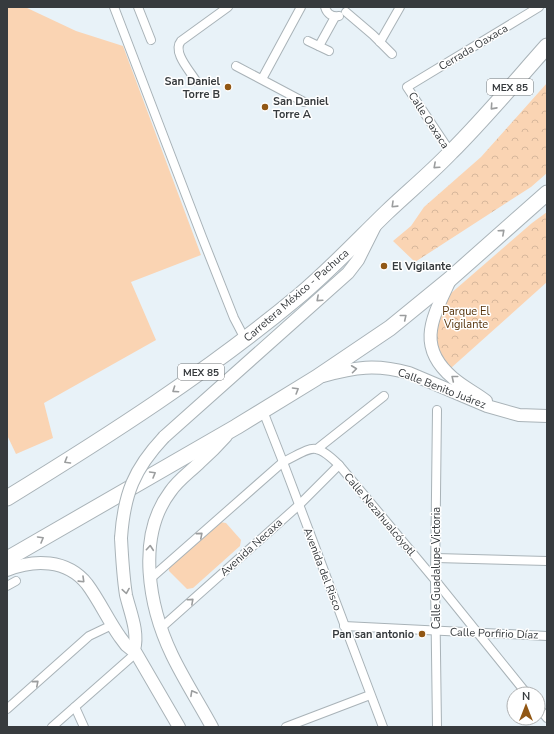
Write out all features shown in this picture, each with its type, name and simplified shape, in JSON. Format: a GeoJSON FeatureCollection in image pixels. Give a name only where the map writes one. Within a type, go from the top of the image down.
{"type":"FeatureCollection","features":[{"type":"Feature","properties":{"kind":"highway","name":"Carretera México - Pachuca"},"geometry":{"type":"LineString","coordinates":[[7,498],[97,443],[200,373],[300,295],[451,153],[547,46]]}},
{"type":"Feature","properties":{"kind":"highway"},"geometry":{"type":"LineString","coordinates":[[7,559],[236,427],[316,378],[390,328],[450,279],[547,193]]}},
{"type":"Feature","properties":{"kind":"main road"},"geometry":{"type":"LineString","coordinates":[[135,652],[135,632],[125,589],[121,538],[125,502],[134,477],[148,455],[164,437],[348,273],[358,260],[377,222]]}},
{"type":"Feature","properties":{"kind":"main road","name":"Calle Benito Juárez"},"geometry":{"type":"LineString","coordinates":[[450,279],[431,324],[430,341],[434,355],[439,363],[453,378],[497,408]]}},
{"type":"Feature","properties":{"kind":"main road","name":"Calle Benito Juárez"},"geometry":{"type":"LineString","coordinates":[[316,378],[345,370],[378,367],[395,369],[409,373],[472,400],[519,415],[547,416]]}},
{"type":"Feature","properties":{"kind":"main road"},"geometry":{"type":"LineString","coordinates":[[212,727],[172,654],[154,602],[150,579],[152,532],[158,510],[169,492],[182,477],[200,463],[236,427]]}},
{"type":"Feature","properties":{"kind":"main road"},"geometry":{"type":"LineString","coordinates":[[7,570],[36,562],[50,563],[66,567],[77,575],[86,584],[126,645],[135,652],[179,727]]}},
{"type":"Feature","properties":{"kind":"street"},"geometry":{"type":"LineString","coordinates":[[114,7],[202,237],[234,318],[245,339]]}},
{"type":"Feature","properties":{"kind":"street"},"geometry":{"type":"LineString","coordinates":[[138,7],[151,40]]}},
{"type":"Feature","properties":{"kind":"street"},"geometry":{"type":"LineString","coordinates":[[196,81],[178,54],[178,44],[228,7]]}},
{"type":"Feature","properties":{"kind":"street"},"geometry":{"type":"LineString","coordinates":[[262,79],[301,7]]}},
{"type":"Feature","properties":{"kind":"street"},"geometry":{"type":"LineString","coordinates":[[323,7],[329,14],[335,17],[341,16],[347,9],[392,54]]}},
{"type":"Feature","properties":{"kind":"street"},"geometry":{"type":"LineString","coordinates":[[380,42],[400,7]]}},
{"type":"Feature","properties":{"kind":"street","name":"Cerrada Oaxaca"},"geometry":{"type":"LineString","coordinates":[[407,87],[539,7]]}},
{"type":"Feature","properties":{"kind":"street"},"geometry":{"type":"LineString","coordinates":[[319,46],[335,17]]}},
{"type":"Feature","properties":{"kind":"street"},"geometry":{"type":"LineString","coordinates":[[308,41],[329,51]]}},
{"type":"Feature","properties":{"kind":"street"},"geometry":{"type":"LineString","coordinates":[[236,66],[304,102]]}},
{"type":"Feature","properties":{"kind":"street","name":"Calle Oaxaca"},"geometry":{"type":"LineString","coordinates":[[407,87],[451,153]]}},
{"type":"Feature","properties":{"kind":"street"},"geometry":{"type":"LineString","coordinates":[[150,579],[283,462],[309,449],[317,449],[384,396]]}},
{"type":"Feature","properties":{"kind":"street","name":"Avenida del Risco"},"geometry":{"type":"LineString","coordinates":[[263,410],[382,727]]}},
{"type":"Feature","properties":{"kind":"street","name":"Calle Guadalupe Victoria"},"geometry":{"type":"LineString","coordinates":[[437,410],[435,580],[437,727]]}},
{"type":"Feature","properties":{"kind":"street","name":"Calle Nezahualcóyotl"},"geometry":{"type":"LineString","coordinates":[[317,449],[327,453],[339,465],[435,580],[520,686]]}},
{"type":"Feature","properties":{"kind":"street","name":"Avenida Necaxa"},"geometry":{"type":"LineString","coordinates":[[162,627],[299,505],[339,465]]}},
{"type":"Feature","properties":{"kind":"street"},"geometry":{"type":"LineString","coordinates":[[436,558],[547,561]]}},
{"type":"Feature","properties":{"kind":"street"},"geometry":{"type":"LineString","coordinates":[[7,586],[16,581]]}},
{"type":"Feature","properties":{"kind":"street"},"geometry":{"type":"LineString","coordinates":[[7,709],[89,636],[112,625]]}},
{"type":"Feature","properties":{"kind":"street","name":"Calle Porfirio Díaz"},"geometry":{"type":"LineString","coordinates":[[344,626],[547,636]]}},
{"type":"Feature","properties":{"kind":"street"},"geometry":{"type":"LineString","coordinates":[[52,727],[75,708],[135,652]]}},
{"type":"Feature","properties":{"kind":"street"},"geometry":{"type":"LineString","coordinates":[[286,727],[370,695]]}},
{"type":"Feature","properties":{"kind":"street"},"geometry":{"type":"LineString","coordinates":[[75,708],[84,727]]}},
{"type":"Feature","properties":{"kind":"green space"},"geometry":{"type":"Polygon","coordinates":[[[7,7],[25,7],[76,31],[123,46],[201,255],[131,282],[156,340],[44,403],[53,438],[16,454],[7,435],[7,7]]]}},
{"type":"Feature","properties":{"kind":"green space"},"geometry":{"type":"Polygon","coordinates":[[[547,83],[547,173],[531,187],[415,262],[393,241],[411,226],[424,207],[481,157],[547,83]]]}},
{"type":"Feature","properties":{"kind":"green space","name":"Parque El Vigilante"},"geometry":{"type":"Polygon","coordinates":[[[547,212],[547,282],[451,368],[435,353],[437,309],[442,301],[532,223],[547,212]]]}},
{"type":"Feature","properties":{"kind":"green space"},"geometry":{"type":"Polygon","coordinates":[[[220,522],[226,523],[241,540],[240,546],[193,588],[187,589],[169,571],[169,567],[220,522]]]}},
{"type":"Feature","properties":{"kind":"place","name":"San Daniel Torre B"},"geometry":{"type":"Point","coordinates":[228,87]}},
{"type":"Feature","properties":{"kind":"place","name":"San Daniel Torre A"},"geometry":{"type":"Point","coordinates":[265,107]}},
{"type":"Feature","properties":{"kind":"place","name":"El Vigilante"},"geometry":{"type":"Point","coordinates":[384,266]}},
{"type":"Feature","properties":{"kind":"place","name":"Pan san antonio"},"geometry":{"type":"Point","coordinates":[422,634]}}]}
